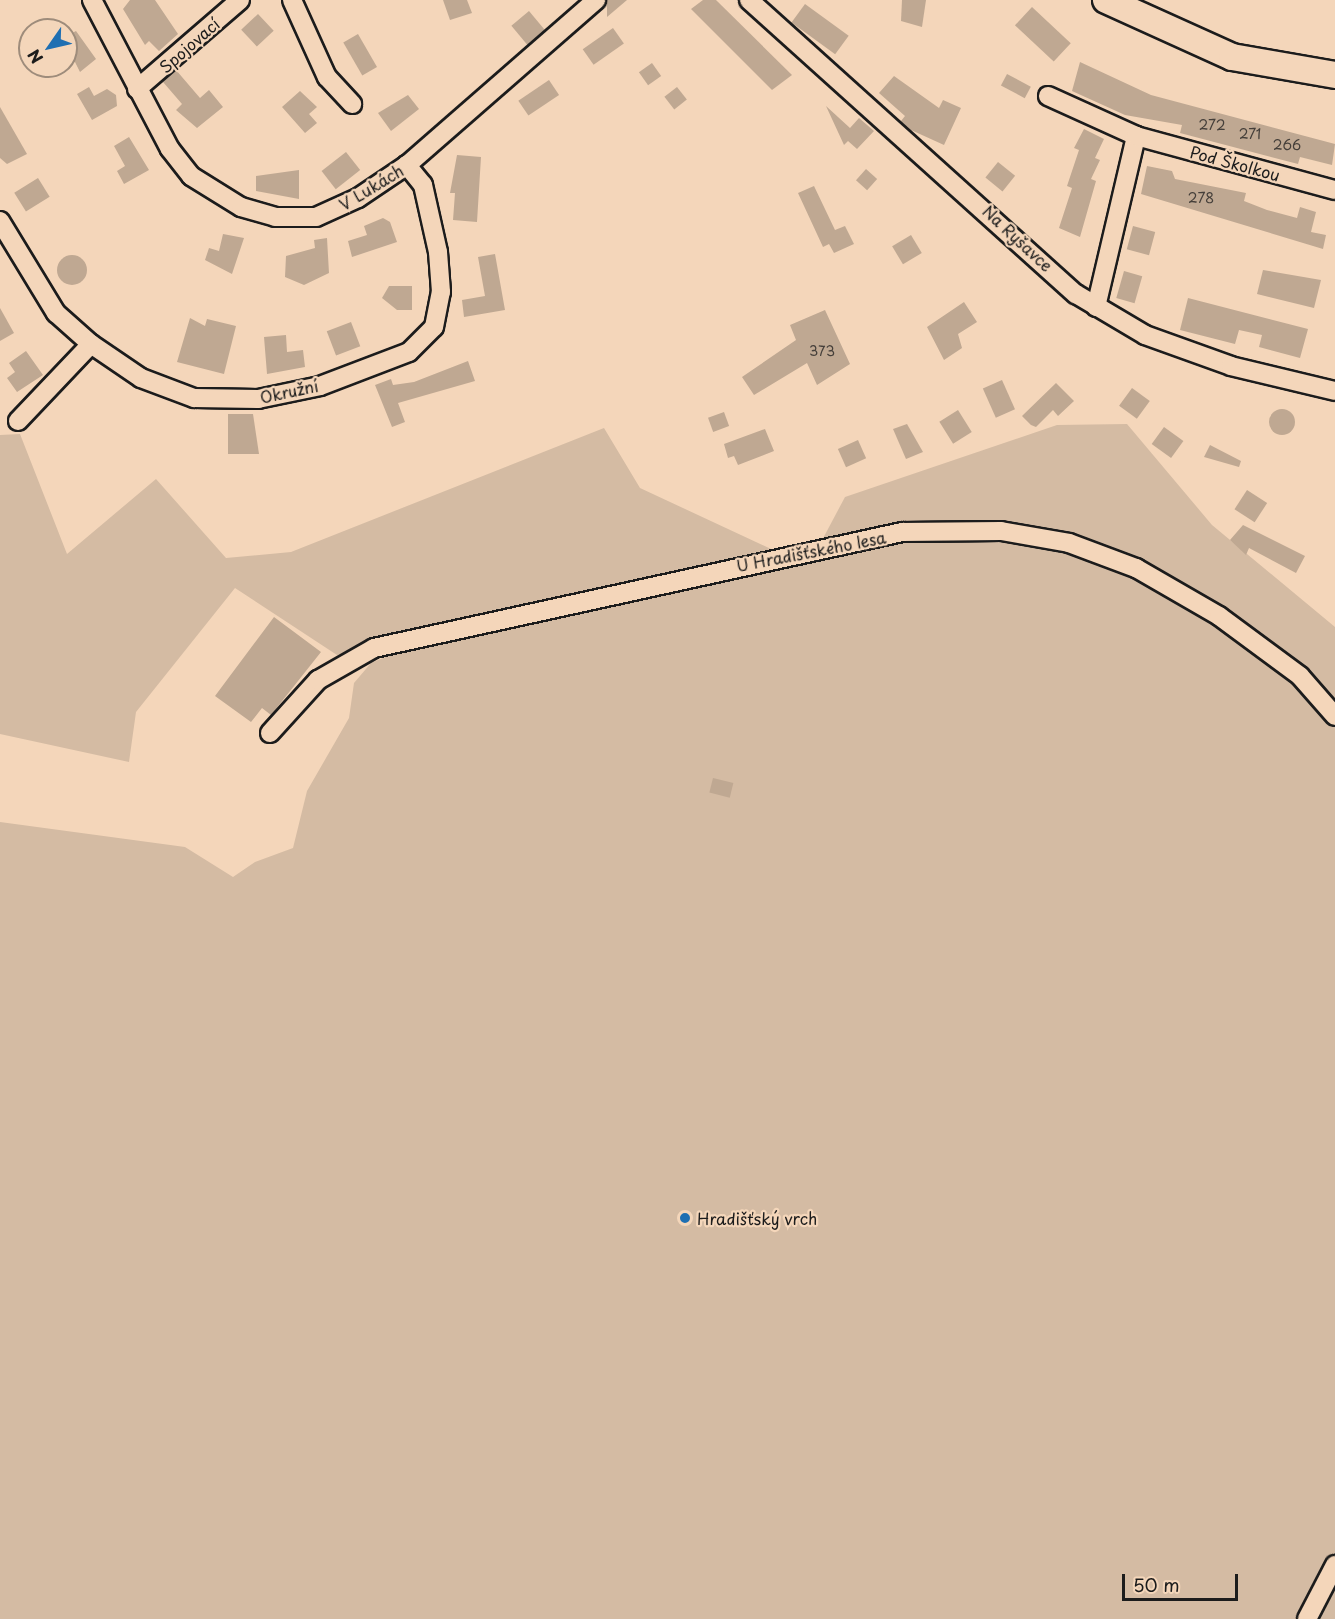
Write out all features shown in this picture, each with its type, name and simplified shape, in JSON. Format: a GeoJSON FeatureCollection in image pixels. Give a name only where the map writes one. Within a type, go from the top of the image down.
{"type":"FeatureCollection","features":[{"type":"Feature","properties":{"kind":"street","name":"V Lukách"},"geometry":{"type":"LineString","coordinates":[[92,0],[137,89],[191,176],[241,207],[275,217],[315,217],[357,198],[407,165],[596,0]]}},
{"type":"Feature","properties":{"kind":"street","name":"Spojovací"},"geometry":{"type":"LineString","coordinates":[[137,89],[240,0]]}},
{"type":"Feature","properties":{"kind":"street"},"geometry":{"type":"LineString","coordinates":[[292,0],[327,76],[352,104]]}},
{"type":"Feature","properties":{"kind":"street","name":"Na Ryšavce"},"geometry":{"type":"LineString","coordinates":[[749,0],[1096,306],[1145,335],[1231,366],[1335,391]]}},
{"type":"Feature","properties":{"kind":"street"},"geometry":{"type":"LineString","coordinates":[[1107,0],[1232,57],[1335,75]]}},
{"type":"Feature","properties":{"kind":"street","name":"Pod Školkou"},"geometry":{"type":"LineString","coordinates":[[1048,96],[1136,136],[1335,190]]}},
{"type":"Feature","properties":{"kind":"street"},"geometry":{"type":"LineString","coordinates":[[1096,306],[1136,136]]}},
{"type":"Feature","properties":{"kind":"street","name":"Okružní"},"geometry":{"type":"LineString","coordinates":[[0,221],[56,313],[91,344],[141,378],[205,398],[258,399],[320,386],[409,352],[434,327],[441,292],[431,210],[423,185],[407,165]]}},
{"type":"Feature","properties":{"kind":"street"},"geometry":{"type":"LineString","coordinates":[[18,421],[91,344]]}},
{"type":"Feature","properties":{"kind":"street","name":"U Hradišťského lesa"},"geometry":{"type":"LineString","coordinates":[[270,733],[318,680],[374,648],[743,563],[902,532],[979,531],[1070,543],[1136,568],[1228,622],[1300,676],[1335,716]]}},
{"type":"Feature","properties":{"kind":"street"},"geometry":{"type":"LineString","coordinates":[[1307,1619],[1335,1565]]}},
{"type":"Feature","properties":{"kind":"shaded area"},"geometry":{"type":"Polygon","coordinates":[[[1127,424],[1212,525],[1335,627],[1335,1619],[0,1619],[0,822],[185,847],[233,877],[255,862],[293,848],[307,791],[349,718],[354,683],[371,663],[407,648],[698,580],[811,561],[845,497],[1057,425],[1127,424]]]}},
{"type":"Feature","properties":{"kind":"shaded area"},"geometry":{"type":"Polygon","coordinates":[[[604,428],[640,488],[771,549],[337,655],[235,588],[136,712],[129,762],[0,734],[0,435],[20,434],[67,554],[156,479],[226,558],[291,552],[604,428]]]}},
{"type":"Feature","properties":{"kind":"building"},"geometry":{"type":"Polygon","coordinates":[[[130,0],[155,0],[178,34],[159,51],[149,41],[145,45],[123,9],[130,0]]]}},
{"type":"Feature","properties":{"kind":"building"},"geometry":{"type":"Polygon","coordinates":[[[443,0],[467,0],[472,13],[450,20],[443,0]]]}},
{"type":"Feature","properties":{"kind":"building"},"geometry":{"type":"Polygon","coordinates":[[[607,0],[627,0],[607,17],[607,0]]]}},
{"type":"Feature","properties":{"kind":"building"},"geometry":{"type":"Polygon","coordinates":[[[703,0],[716,0],[792,75],[772,90],[691,9],[703,0]]]}},
{"type":"Feature","properties":{"kind":"building"},"geometry":{"type":"Polygon","coordinates":[[[902,0],[926,0],[922,27],[901,21],[902,0]]]}},
{"type":"Feature","properties":{"kind":"building"},"geometry":{"type":"Polygon","coordinates":[[[805,4],[849,36],[835,54],[791,23],[805,4]]]}},
{"type":"Feature","properties":{"kind":"building"},"geometry":{"type":"Polygon","coordinates":[[[1032,7],[1071,43],[1054,61],[1015,25],[1032,7]]]}},
{"type":"Feature","properties":{"kind":"building"},"geometry":{"type":"Polygon","coordinates":[[[529,11],[545,30],[527,45],[511,26],[529,11]]]}},
{"type":"Feature","properties":{"kind":"building"},"geometry":{"type":"Polygon","coordinates":[[[258,14],[274,31],[257,47],[241,30],[258,14]]]}},
{"type":"Feature","properties":{"kind":"building"},"geometry":{"type":"Polygon","coordinates":[[[613,28],[624,44],[594,65],[583,49],[613,28]]]}},
{"type":"Feature","properties":{"kind":"building"},"geometry":{"type":"Polygon","coordinates":[[[78,34],[96,59],[80,72],[78,68],[78,34]]]}},
{"type":"Feature","properties":{"kind":"building"},"geometry":{"type":"Polygon","coordinates":[[[358,34],[377,67],[362,75],[343,42],[358,34]]]}},
{"type":"Feature","properties":{"kind":"building"},"geometry":{"type":"Polygon","coordinates":[[[1080,62],[1151,95],[1335,144],[1332,165],[1300,157],[1298,164],[1180,133],[1182,125],[1125,115],[1072,91],[1080,62]]]}},
{"type":"Feature","properties":{"kind":"building"},"geometry":{"type":"Polygon","coordinates":[[[652,63],[661,76],[648,85],[639,72],[652,63]]]}},
{"type":"Feature","properties":{"kind":"building"},"geometry":{"type":"Polygon","coordinates":[[[176,70],[200,98],[209,90],[223,107],[197,128],[176,110],[182,104],[163,82],[176,70]]]}},
{"type":"Feature","properties":{"kind":"building"},"geometry":{"type":"Polygon","coordinates":[[[1007,74],[1031,87],[1025,98],[1001,85],[1007,74]]]}},
{"type":"Feature","properties":{"kind":"building"},"geometry":{"type":"Polygon","coordinates":[[[894,76],[939,108],[943,100],[961,108],[944,145],[911,130],[901,121],[905,116],[879,93],[894,76]]]}},
{"type":"Feature","properties":{"kind":"building"},"geometry":{"type":"Polygon","coordinates":[[[549,80],[559,95],[528,116],[518,101],[549,80]]]}},
{"type":"Feature","properties":{"kind":"building"},"geometry":{"type":"Polygon","coordinates":[[[89,87],[94,96],[107,89],[116,95],[117,106],[92,120],[77,94],[89,87]]]}},
{"type":"Feature","properties":{"kind":"building"},"geometry":{"type":"Polygon","coordinates":[[[677,87],[687,100],[674,109],[664,97],[677,87]]]}},
{"type":"Feature","properties":{"kind":"building"},"geometry":{"type":"Polygon","coordinates":[[[300,91],[317,107],[309,114],[317,123],[305,133],[282,107],[300,91]]]}},
{"type":"Feature","properties":{"kind":"building"},"geometry":{"type":"Polygon","coordinates":[[[408,95],[419,109],[391,131],[378,113],[408,95]]]}},
{"type":"Feature","properties":{"kind":"building"},"geometry":{"type":"Polygon","coordinates":[[[826,106],[850,128],[859,118],[874,131],[857,149],[848,141],[844,145],[826,106]]]}},
{"type":"Feature","properties":{"kind":"building"},"geometry":{"type":"Polygon","coordinates":[[[0,107],[27,154],[7,164],[0,158],[0,107]]]}},
{"type":"Feature","properties":{"kind":"building"},"geometry":{"type":"Polygon","coordinates":[[[1084,129],[1104,139],[1095,158],[1100,160],[1091,179],[1096,181],[1080,237],[1059,228],[1072,188],[1067,186],[1079,150],[1074,148],[1084,129]]]}},
{"type":"Feature","properties":{"kind":"building"},"geometry":{"type":"Polygon","coordinates":[[[129,137],[149,170],[124,184],[117,171],[125,166],[114,146],[129,137]]]}},
{"type":"Feature","properties":{"kind":"building"},"geometry":{"type":"Polygon","coordinates":[[[346,152],[360,170],[336,189],[322,171],[346,152]]]}},
{"type":"Feature","properties":{"kind":"building"},"geometry":{"type":"Polygon","coordinates":[[[457,155],[481,157],[477,222],[453,220],[455,193],[450,193],[457,155]]]}},
{"type":"Feature","properties":{"kind":"building"},"geometry":{"type":"Polygon","coordinates":[[[998,162],[1015,176],[1003,191],[985,178],[998,162]]]}},
{"type":"Feature","properties":{"kind":"building"},"geometry":{"type":"Polygon","coordinates":[[[1147,166],[1172,171],[1175,179],[1246,193],[1244,201],[1267,210],[1297,218],[1300,207],[1316,212],[1311,232],[1326,235],[1323,249],[1141,194],[1147,166]]]}},
{"type":"Feature","properties":{"kind":"building"},"geometry":{"type":"Polygon","coordinates":[[[866,169],[877,179],[867,190],[856,180],[866,169]]]}},
{"type":"Feature","properties":{"kind":"building"},"geometry":{"type":"Polygon","coordinates":[[[299,170],[299,199],[256,191],[256,176],[299,170]]]}},
{"type":"Feature","properties":{"kind":"building"},"geometry":{"type":"Polygon","coordinates":[[[38,178],[50,197],[26,211],[14,193],[38,178]]]}},
{"type":"Feature","properties":{"kind":"building"},"geometry":{"type":"Polygon","coordinates":[[[814,186],[835,230],[845,226],[854,244],[834,253],[829,244],[823,247],[798,193],[814,186]]]}},
{"type":"Feature","properties":{"kind":"building"},"geometry":{"type":"Polygon","coordinates":[[[383,218],[390,222],[397,242],[352,257],[348,241],[367,235],[364,226],[383,218]]]}},
{"type":"Feature","properties":{"kind":"building"},"geometry":{"type":"Polygon","coordinates":[[[1133,226],[1155,232],[1149,255],[1127,249],[1133,226]]]}},
{"type":"Feature","properties":{"kind":"building"},"geometry":{"type":"Polygon","coordinates":[[[223,234],[244,238],[232,274],[205,260],[209,248],[219,251],[223,234]]]}},
{"type":"Feature","properties":{"kind":"building"},"geometry":{"type":"Polygon","coordinates":[[[911,235],[922,253],[903,264],[892,246],[911,235]]]}},
{"type":"Feature","properties":{"kind":"building"},"geometry":{"type":"Polygon","coordinates":[[[327,238],[329,273],[304,285],[285,277],[286,256],[315,248],[314,240],[327,238]]]}},
{"type":"Feature","properties":{"kind":"building"},"geometry":{"type":"Polygon","coordinates":[[[495,254],[505,310],[464,317],[462,300],[485,296],[478,257],[495,254]]]}},
{"type":"Feature","properties":{"kind":"building"},"geometry":{"type":"Polygon","coordinates":[[[72,255],[78,256],[86,264],[86,276],[78,284],[72,285],[66,284],[58,276],[57,270],[58,264],[66,256],[72,255]]]}},
{"type":"Feature","properties":{"kind":"building"},"geometry":{"type":"Polygon","coordinates":[[[1263,270],[1321,280],[1314,308],[1257,294],[1263,270]]]}},
{"type":"Feature","properties":{"kind":"building"},"geometry":{"type":"Polygon","coordinates":[[[1124,271],[1142,276],[1135,303],[1116,298],[1124,271]]]}},
{"type":"Feature","properties":{"kind":"building"},"geometry":{"type":"Polygon","coordinates":[[[389,286],[412,286],[412,310],[397,310],[382,298],[389,286]]]}},
{"type":"Feature","properties":{"kind":"building"},"geometry":{"type":"Polygon","coordinates":[[[1188,298],[1308,329],[1300,358],[1259,347],[1262,335],[1239,330],[1235,344],[1180,330],[1188,298]]]}},
{"type":"Feature","properties":{"kind":"building"},"geometry":{"type":"Polygon","coordinates":[[[964,302],[977,322],[958,334],[962,348],[944,360],[927,327],[964,302]]]}},
{"type":"Feature","properties":{"kind":"building"},"geometry":{"type":"Polygon","coordinates":[[[0,308],[14,333],[0,341],[0,308]]]}},
{"type":"Feature","properties":{"kind":"building"},"geometry":{"type":"Polygon","coordinates":[[[825,310],[850,364],[817,385],[807,363],[754,395],[742,377],[796,340],[790,325],[825,310]]]}},
{"type":"Feature","properties":{"kind":"building"},"geometry":{"type":"Polygon","coordinates":[[[190,318],[205,326],[207,319],[236,326],[224,374],[177,362],[190,318]]]}},
{"type":"Feature","properties":{"kind":"building"},"geometry":{"type":"Polygon","coordinates":[[[351,322],[360,346],[336,356],[327,331],[351,322]]]}},
{"type":"Feature","properties":{"kind":"building"},"geometry":{"type":"Polygon","coordinates":[[[286,335],[287,352],[303,350],[305,367],[267,374],[264,337],[286,335]]]}},
{"type":"Feature","properties":{"kind":"building"},"geometry":{"type":"Polygon","coordinates":[[[26,351],[43,375],[17,392],[7,378],[15,372],[9,363],[26,351]]]}},
{"type":"Feature","properties":{"kind":"building"},"geometry":{"type":"Polygon","coordinates":[[[468,361],[475,381],[398,403],[405,422],[392,427],[375,385],[391,379],[393,385],[414,382],[468,361]]]}},
{"type":"Feature","properties":{"kind":"building"},"geometry":{"type":"Polygon","coordinates":[[[1002,380],[1015,409],[996,418],[983,389],[1002,380]]]}},
{"type":"Feature","properties":{"kind":"building"},"geometry":{"type":"Polygon","coordinates":[[[1056,383],[1074,401],[1058,416],[1053,410],[1036,427],[1031,425],[1022,416],[1056,383]]]}},
{"type":"Feature","properties":{"kind":"building"},"geometry":{"type":"Polygon","coordinates":[[[1132,388],[1150,401],[1137,419],[1119,406],[1132,388]]]}},
{"type":"Feature","properties":{"kind":"building"},"geometry":{"type":"Polygon","coordinates":[[[1282,409],[1292,412],[1295,422],[1292,432],[1282,435],[1272,432],[1269,422],[1272,412],[1282,409]]]}},
{"type":"Feature","properties":{"kind":"building"},"geometry":{"type":"Polygon","coordinates":[[[958,410],[972,432],[953,444],[939,422],[958,410]]]}},
{"type":"Feature","properties":{"kind":"building"},"geometry":{"type":"Polygon","coordinates":[[[724,412],[729,426],[713,432],[708,418],[724,412]]]}},
{"type":"Feature","properties":{"kind":"building"},"geometry":{"type":"Polygon","coordinates":[[[228,414],[253,414],[259,454],[228,454],[228,414]]]}},
{"type":"Feature","properties":{"kind":"building"},"geometry":{"type":"Polygon","coordinates":[[[907,424],[923,452],[906,459],[893,429],[907,424]]]}},
{"type":"Feature","properties":{"kind":"building"},"geometry":{"type":"Polygon","coordinates":[[[1164,427],[1183,441],[1171,458],[1152,444],[1164,427]]]}},
{"type":"Feature","properties":{"kind":"building"},"geometry":{"type":"Polygon","coordinates":[[[765,429],[774,451],[738,465],[734,456],[728,458],[724,444],[765,429]]]}},
{"type":"Feature","properties":{"kind":"building"},"geometry":{"type":"Polygon","coordinates":[[[858,440],[866,458],[846,467],[838,449],[858,440]]]}},
{"type":"Feature","properties":{"kind":"building"},"geometry":{"type":"Polygon","coordinates":[[[1210,445],[1241,461],[1239,467],[1204,457],[1210,445]]]}},
{"type":"Feature","properties":{"kind":"building"},"geometry":{"type":"Polygon","coordinates":[[[1247,490],[1267,503],[1255,522],[1234,509],[1247,490]]]}},
{"type":"Feature","properties":{"kind":"building"},"geometry":{"type":"Polygon","coordinates":[[[1243,525],[1305,556],[1296,573],[1249,548],[1246,555],[1230,540],[1243,525]]]}},
{"type":"Feature","properties":{"kind":"building"},"geometry":{"type":"Polygon","coordinates":[[[274,617],[321,652],[271,715],[262,708],[251,722],[215,696],[274,617]]]}},
{"type":"Feature","properties":{"kind":"building"},"geometry":{"type":"Polygon","coordinates":[[[713,778],[733,783],[730,798],[709,793],[713,778]]]}},
{"type":"Feature","properties":{"kind":"place","name":"Hradišťský vrch"},"geometry":{"type":"Point","coordinates":[685,1218]}}]}
